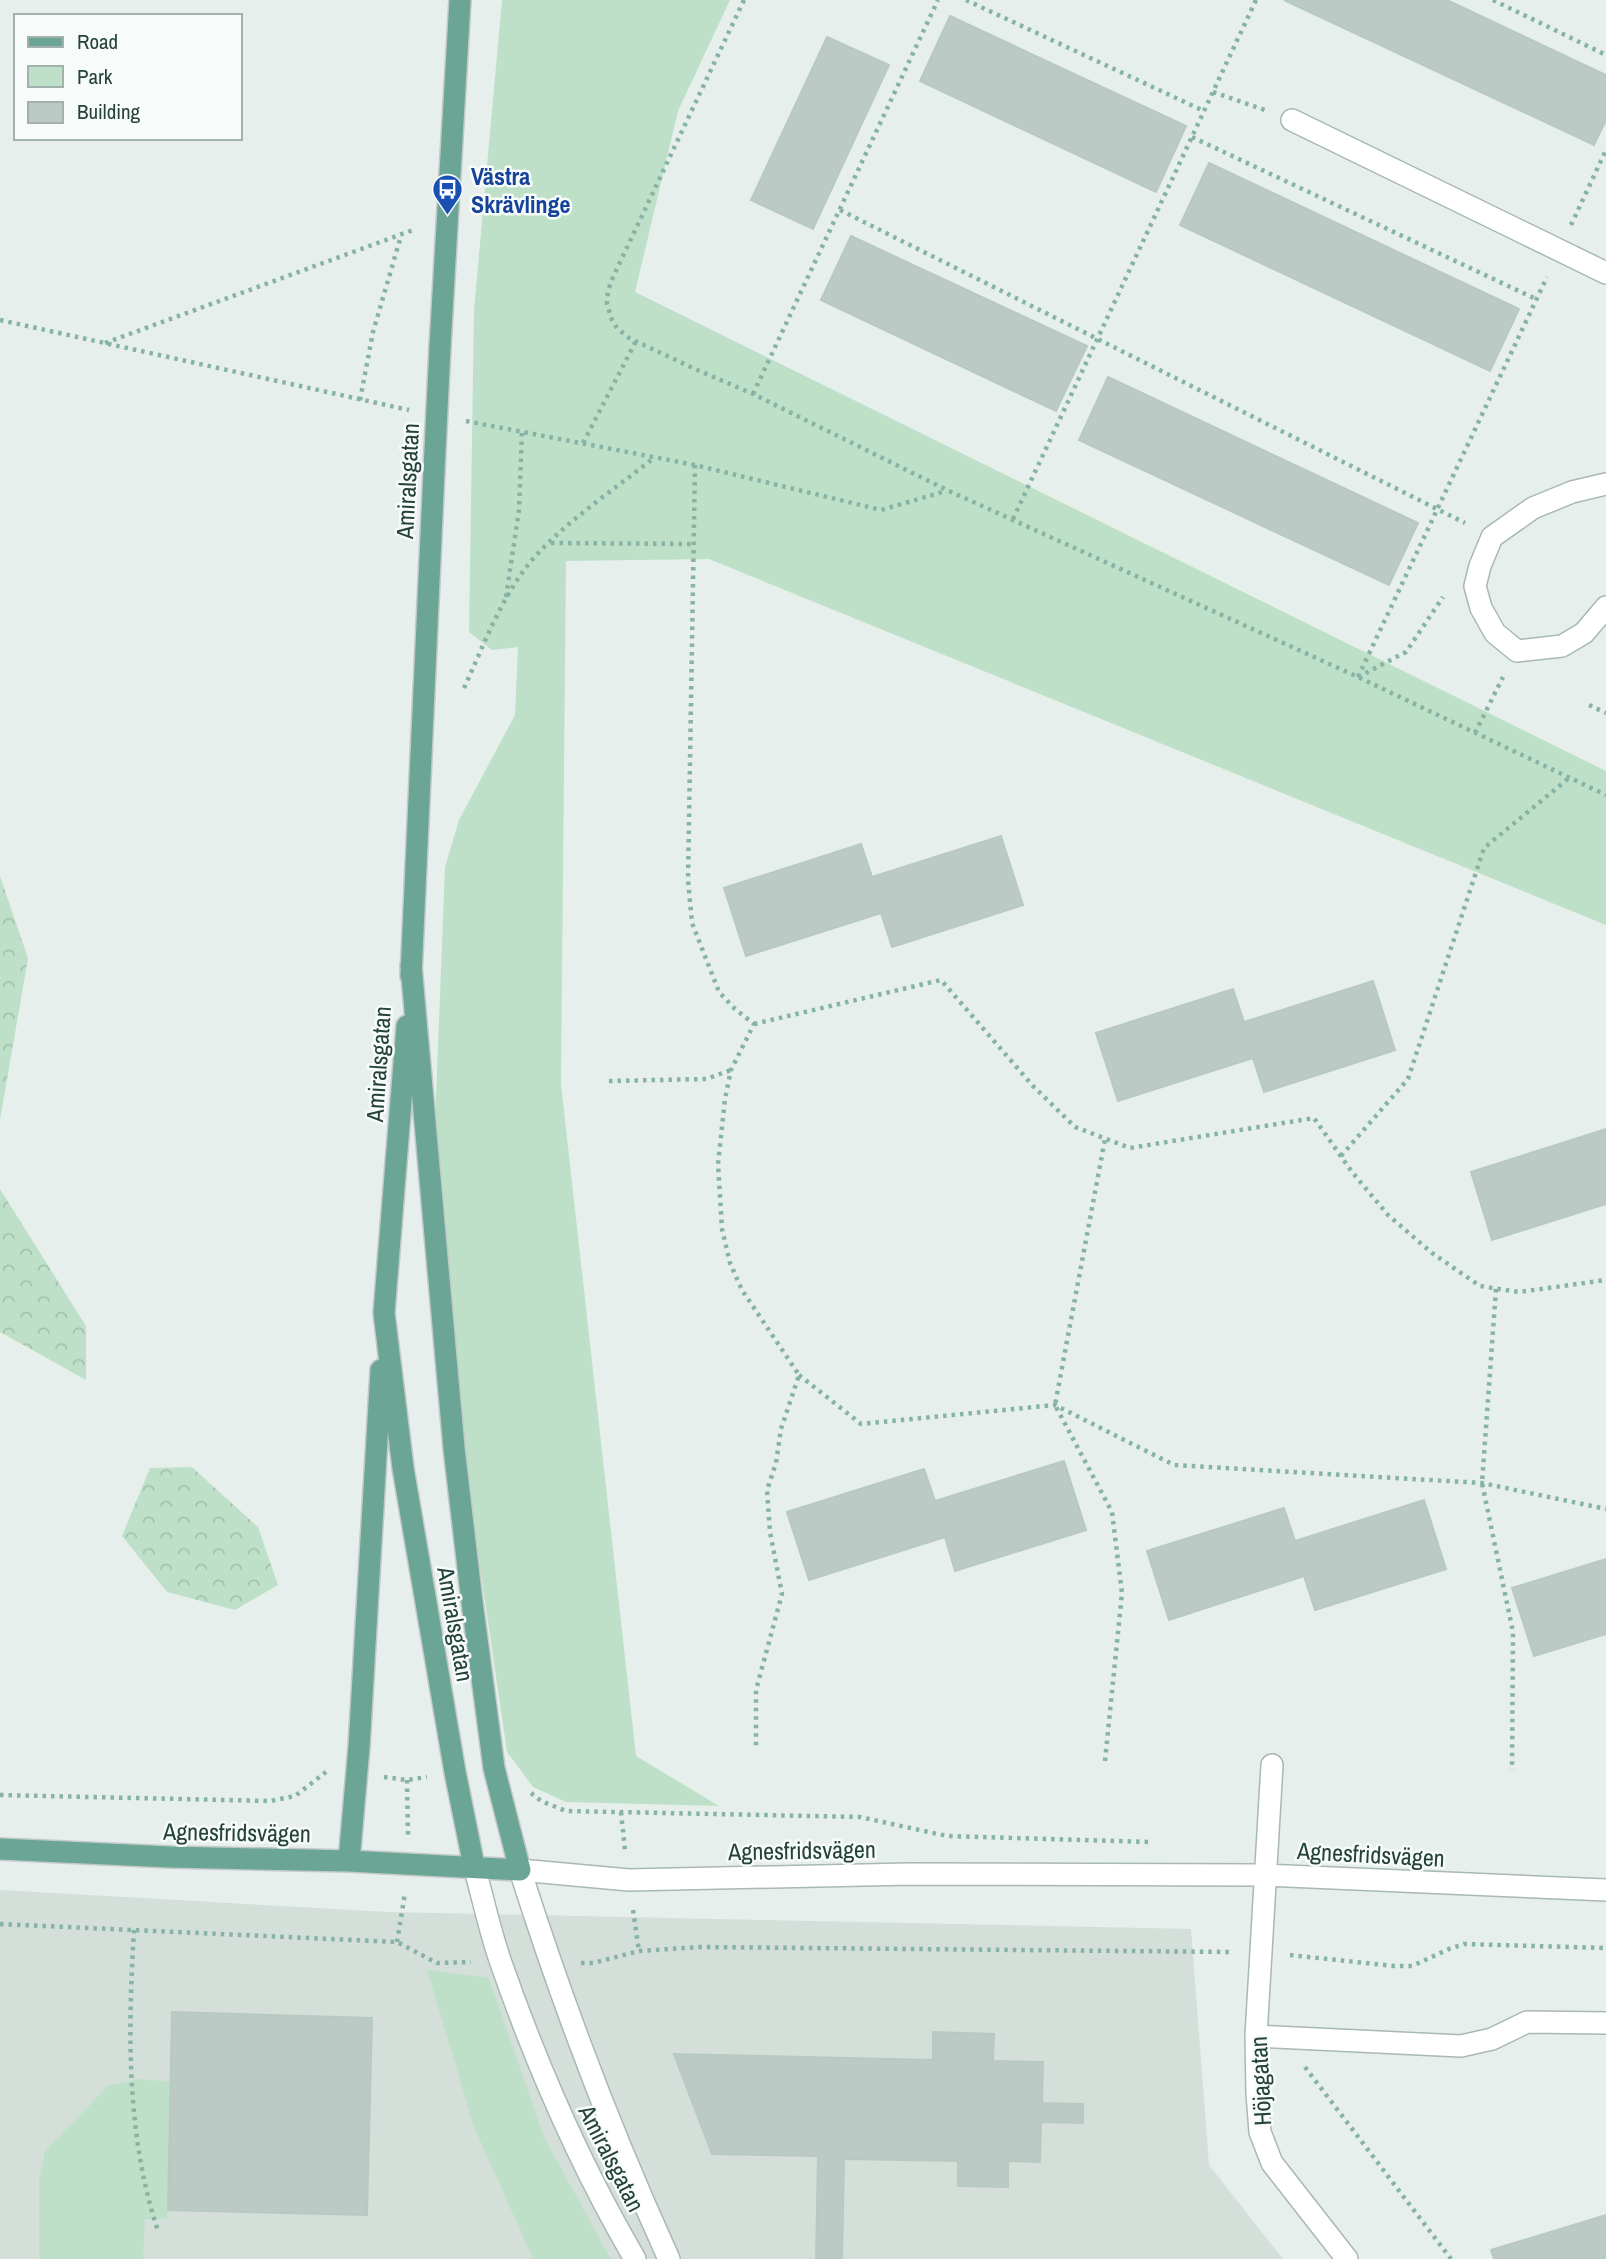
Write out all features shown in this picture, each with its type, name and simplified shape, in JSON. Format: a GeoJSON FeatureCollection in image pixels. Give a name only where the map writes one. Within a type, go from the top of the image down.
{"type":"FeatureCollection","features":[{"type":"Feature","properties":{"kind":"main road","name":"Amiralsgatan"},"geometry":{"type":"LineString","coordinates":[[460,0],[440,347],[411,965],[384,1313],[403,1468],[455,1772],[474,1866]]}},
{"type":"Feature","properties":{"kind":"main road","name":"Amiralsgatan"},"geometry":{"type":"LineString","coordinates":[[411,965],[454,1448],[494,1768],[520,1870]]}},
{"type":"Feature","properties":{"kind":"main road"},"geometry":{"type":"LineString","coordinates":[[349,1861],[357,1773],[384,1313]]}},
{"type":"Feature","properties":{"kind":"main road","name":"Agnesfridsvägen"},"geometry":{"type":"LineString","coordinates":[[0,1849],[474,1866],[520,1870]]}},
{"type":"Feature","properties":{"kind":"street"},"geometry":{"type":"LineString","coordinates":[[1292,120],[1606,273]]}},
{"type":"Feature","properties":{"kind":"street"},"geometry":{"type":"LineString","coordinates":[[1606,484],[1572,492],[1533,508],[1492,537],[1475,586],[1481,608],[1495,633],[1517,651],[1562,646],[1584,633],[1606,607]]}},
{"type":"Feature","properties":{"kind":"street","name":"Höjagatan"},"geometry":{"type":"LineString","coordinates":[[1272,1765],[1256,2036],[1260,2132],[1272,2163],[1347,2259]]}},
{"type":"Feature","properties":{"kind":"street","name":"Amiralsgatan"},"geometry":{"type":"LineString","coordinates":[[474,1866],[501,1962],[551,2095],[614,2223],[635,2259]]}},
{"type":"Feature","properties":{"kind":"street","name":"Agnesfridsvägen"},"geometry":{"type":"LineString","coordinates":[[520,1870],[629,1880],[909,1874],[1265,1875],[1606,1890]]}},
{"type":"Feature","properties":{"kind":"street","name":"Amiralsgatan"},"geometry":{"type":"LineString","coordinates":[[520,1870],[580,2047],[669,2259]]}},
{"type":"Feature","properties":{"kind":"street"},"geometry":{"type":"LineString","coordinates":[[1256,2036],[1461,2046],[1492,2039],[1527,2022],[1606,2023]]}},
{"type":"Feature","properties":{"kind":"path"},"geometry":{"type":"LineString","coordinates":[[744,0],[608,291],[607,304],[617,328],[636,341],[753,394],[947,490],[1358,677],[1606,795]]}},
{"type":"Feature","properties":{"kind":"path"},"geometry":{"type":"LineString","coordinates":[[753,394],[938,0]]}},
{"type":"Feature","properties":{"kind":"path"},"geometry":{"type":"LineString","coordinates":[[966,0],[1204,111]]}},
{"type":"Feature","properties":{"kind":"path"},"geometry":{"type":"LineString","coordinates":[[1013,519],[1256,0]]}},
{"type":"Feature","properties":{"kind":"path"},"geometry":{"type":"LineString","coordinates":[[1493,0],[1606,55]]}},
{"type":"Feature","properties":{"kind":"path"},"geometry":{"type":"LineString","coordinates":[[1213,92],[1292,120]]}},
{"type":"Feature","properties":{"kind":"path"},"geometry":{"type":"LineString","coordinates":[[1192,137],[1536,299]]}},
{"type":"Feature","properties":{"kind":"path"},"geometry":{"type":"LineString","coordinates":[[1358,677],[1606,150]]}},
{"type":"Feature","properties":{"kind":"path"},"geometry":{"type":"LineString","coordinates":[[840,211],[1492,537]]}},
{"type":"Feature","properties":{"kind":"path"},"geometry":{"type":"LineString","coordinates":[[105,343],[413,230]]}},
{"type":"Feature","properties":{"kind":"path"},"geometry":{"type":"LineString","coordinates":[[360,400],[373,332],[402,236]]}},
{"type":"Feature","properties":{"kind":"path"},"geometry":{"type":"LineString","coordinates":[[0,320],[418,412]]}},
{"type":"Feature","properties":{"kind":"path"},"geometry":{"type":"LineString","coordinates":[[583,443],[636,341]]}},
{"type":"Feature","properties":{"kind":"path"},"geometry":{"type":"LineString","coordinates":[[457,419],[695,465],[881,510],[947,490]]}},
{"type":"Feature","properties":{"kind":"path"},"geometry":{"type":"LineString","coordinates":[[505,602],[519,510],[522,431]]}},
{"type":"Feature","properties":{"kind":"path"},"geometry":{"type":"LineString","coordinates":[[464,688],[505,602],[531,561],[656,457]]}},
{"type":"Feature","properties":{"kind":"path"},"geometry":{"type":"LineString","coordinates":[[695,465],[688,880],[692,923],[719,992],[734,1009],[754,1024]]}},
{"type":"Feature","properties":{"kind":"path"},"geometry":{"type":"LineString","coordinates":[[550,543],[694,544]]}},
{"type":"Feature","properties":{"kind":"path"},"geometry":{"type":"LineString","coordinates":[[1358,677],[1406,652],[1443,597]]}},
{"type":"Feature","properties":{"kind":"path"},"geometry":{"type":"LineString","coordinates":[[1475,733],[1517,651]]}},
{"type":"Feature","properties":{"kind":"path"},"geometry":{"type":"LineString","coordinates":[[1589,705],[1606,713]]}},
{"type":"Feature","properties":{"kind":"path"},"geometry":{"type":"LineString","coordinates":[[1341,1156],[1408,1079],[1484,848],[1569,778]]}},
{"type":"Feature","properties":{"kind":"path"},"geometry":{"type":"LineString","coordinates":[[754,1024],[941,980],[1033,1086],[1074,1127],[1130,1148],[1314,1118],[1388,1215],[1432,1253],[1480,1286],[1519,1292],[1606,1280]]}},
{"type":"Feature","properties":{"kind":"path"},"geometry":{"type":"LineString","coordinates":[[754,1024],[731,1070],[718,1164],[722,1229],[730,1263],[742,1290],[799,1375],[861,1423],[1055,1405],[1174,1465],[1482,1483],[1606,1509]]}},
{"type":"Feature","properties":{"kind":"path"},"geometry":{"type":"LineString","coordinates":[[610,1082],[706,1079],[731,1070]]}},
{"type":"Feature","properties":{"kind":"path"},"geometry":{"type":"LineString","coordinates":[[1105,1139],[1055,1405],[1112,1513],[1122,1593],[1105,1761]]}},
{"type":"Feature","properties":{"kind":"path"},"geometry":{"type":"LineString","coordinates":[[1496,1289],[1482,1483],[1513,1632],[1512,1770]]}},
{"type":"Feature","properties":{"kind":"path"},"geometry":{"type":"LineString","coordinates":[[756,1748],[756,1690],[782,1594],[770,1532],[768,1490],[776,1463],[781,1429],[799,1375]]}},
{"type":"Feature","properties":{"kind":"path"},"geometry":{"type":"LineString","coordinates":[[494,1768],[510,1763],[526,1789],[541,1801],[566,1811],[860,1817],[947,1836],[1156,1842]]}},
{"type":"Feature","properties":{"kind":"path"},"geometry":{"type":"LineString","coordinates":[[0,1795],[270,1801],[295,1797],[326,1772],[407,1780],[455,1772]]}},
{"type":"Feature","properties":{"kind":"path"},"geometry":{"type":"LineString","coordinates":[[0,1924],[397,1942],[437,1963],[501,1962]]}},
{"type":"Feature","properties":{"kind":"path"},"geometry":{"type":"LineString","coordinates":[[134,1930],[130,1995],[131,2087],[148,2201],[158,2231]]}},
{"type":"Feature","properties":{"kind":"path"},"geometry":{"type":"LineString","coordinates":[[550,1963],[593,1963],[639,1951],[701,1947],[1261,1952],[1412,1966],[1449,1948],[1464,1944],[1606,1948]]}},
{"type":"Feature","properties":{"kind":"path"},"geometry":{"type":"LineString","coordinates":[[1298,2038],[1304,2066],[1451,2259]]}},
{"type":"Feature","properties":{"kind":"shaded area"},"geometry":{"type":"Polygon","coordinates":[[[0,1890],[388,1912],[1191,1929],[1209,2165],[1283,2259],[0,2259],[0,1890]]]}},
{"type":"Feature","properties":{"kind":"green space"},"geometry":{"type":"Polygon","coordinates":[[[502,0],[730,0],[678,111],[635,292],[1606,771],[1606,925],[709,559],[566,561],[561,1084],[636,1756],[719,1806],[566,1802],[533,1787],[507,1752],[470,1499],[435,1123],[445,867],[459,820],[515,715],[518,647],[492,650],[469,632],[474,310],[502,0]]]}},
{"type":"Feature","properties":{"kind":"green space"},"geometry":{"type":"Polygon","coordinates":[[[0,876],[28,958],[0,1120],[0,876]]]}},
{"type":"Feature","properties":{"kind":"green space"},"geometry":{"type":"Polygon","coordinates":[[[0,1189],[86,1326],[86,1380],[0,1332],[0,1189]]]}},
{"type":"Feature","properties":{"kind":"green space"},"geometry":{"type":"Polygon","coordinates":[[[192,1467],[258,1527],[278,1585],[235,1610],[167,1592],[122,1536],[150,1468],[192,1467]]]}},
{"type":"Feature","properties":{"kind":"green space"},"geometry":{"type":"Polygon","coordinates":[[[427,1970],[489,1978],[544,2137],[611,2259],[533,2259],[474,2127],[427,1970]]]}},
{"type":"Feature","properties":{"kind":"green space"},"geometry":{"type":"Polygon","coordinates":[[[140,2079],[171,2082],[167,2219],[145,2219],[143,2259],[39,2259],[39,2179],[45,2151],[109,2085],[140,2079]]]}},
{"type":"Feature","properties":{"kind":"building"},"geometry":{"type":"Polygon","coordinates":[[[1284,0],[1447,0],[1606,75],[1606,120],[1594,145],[1284,0]]]}},
{"type":"Feature","properties":{"kind":"building"},"geometry":{"type":"Polygon","coordinates":[[[950,16],[1186,126],[1156,192],[920,81],[950,16]]]}},
{"type":"Feature","properties":{"kind":"building"},"geometry":{"type":"Polygon","coordinates":[[[827,37],[889,65],[813,229],[751,200],[827,37]]]}},
{"type":"Feature","properties":{"kind":"building"},"geometry":{"type":"Polygon","coordinates":[[[1209,163],[1519,309],[1490,371],[1180,225],[1209,163]]]}},
{"type":"Feature","properties":{"kind":"building"},"geometry":{"type":"Polygon","coordinates":[[[851,236],[1087,346],[1056,411],[821,300],[851,236]]]}},
{"type":"Feature","properties":{"kind":"building"},"geometry":{"type":"Polygon","coordinates":[[[1108,377],[1418,523],[1389,585],[1079,440],[1108,377]]]}},
{"type":"Feature","properties":{"kind":"building"},"geometry":{"type":"Polygon","coordinates":[[[1001,836],[1023,905],[892,947],[881,913],[746,956],[724,888],[861,844],[872,877],[1001,836]]]}},
{"type":"Feature","properties":{"kind":"building"},"geometry":{"type":"Polygon","coordinates":[[[1373,981],[1395,1050],[1264,1092],[1253,1058],[1118,1101],[1096,1033],[1233,989],[1244,1022],[1373,981]]]}},
{"type":"Feature","properties":{"kind":"building"},"geometry":{"type":"Polygon","coordinates":[[[1606,1129],[1606,1204],[1492,1240],[1471,1172],[1606,1129]]]}},
{"type":"Feature","properties":{"kind":"building"},"geometry":{"type":"Polygon","coordinates":[[[1064,1461],[1086,1530],[955,1571],[945,1537],[809,1580],[787,1512],[924,1469],[935,1501],[1064,1461]]]}},
{"type":"Feature","properties":{"kind":"building"},"geometry":{"type":"Polygon","coordinates":[[[1424,1500],[1446,1569],[1315,1610],[1304,1576],[1169,1620],[1147,1551],[1284,1508],[1295,1541],[1424,1500]]]}},
{"type":"Feature","properties":{"kind":"building"},"geometry":{"type":"Polygon","coordinates":[[[1606,1559],[1606,1634],[1534,1656],[1512,1588],[1606,1559]]]}},
{"type":"Feature","properties":{"kind":"building"},"geometry":{"type":"Polygon","coordinates":[[[172,2012],[372,2018],[367,2215],[168,2210],[172,2012]]]}},
{"type":"Feature","properties":{"kind":"building"},"geometry":{"type":"Polygon","coordinates":[[[933,2032],[994,2034],[993,2061],[1043,2062],[1042,2103],[1083,2104],[1083,2123],[1041,2122],[1040,2162],[1008,2161],[1008,2187],[958,2186],[958,2161],[844,2159],[842,2259],[816,2259],[818,2156],[712,2154],[674,2054],[933,2060],[933,2032]]]}},
{"type":"Feature","properties":{"kind":"building"},"geometry":{"type":"Polygon","coordinates":[[[1606,2215],[1606,2259],[1494,2259],[1491,2250],[1606,2215]]]}},
{"type":"Feature","properties":{"kind":"place","name":"Västra Skrävlinge"},"geometry":{"type":"Point","coordinates":[448,217]}}]}
